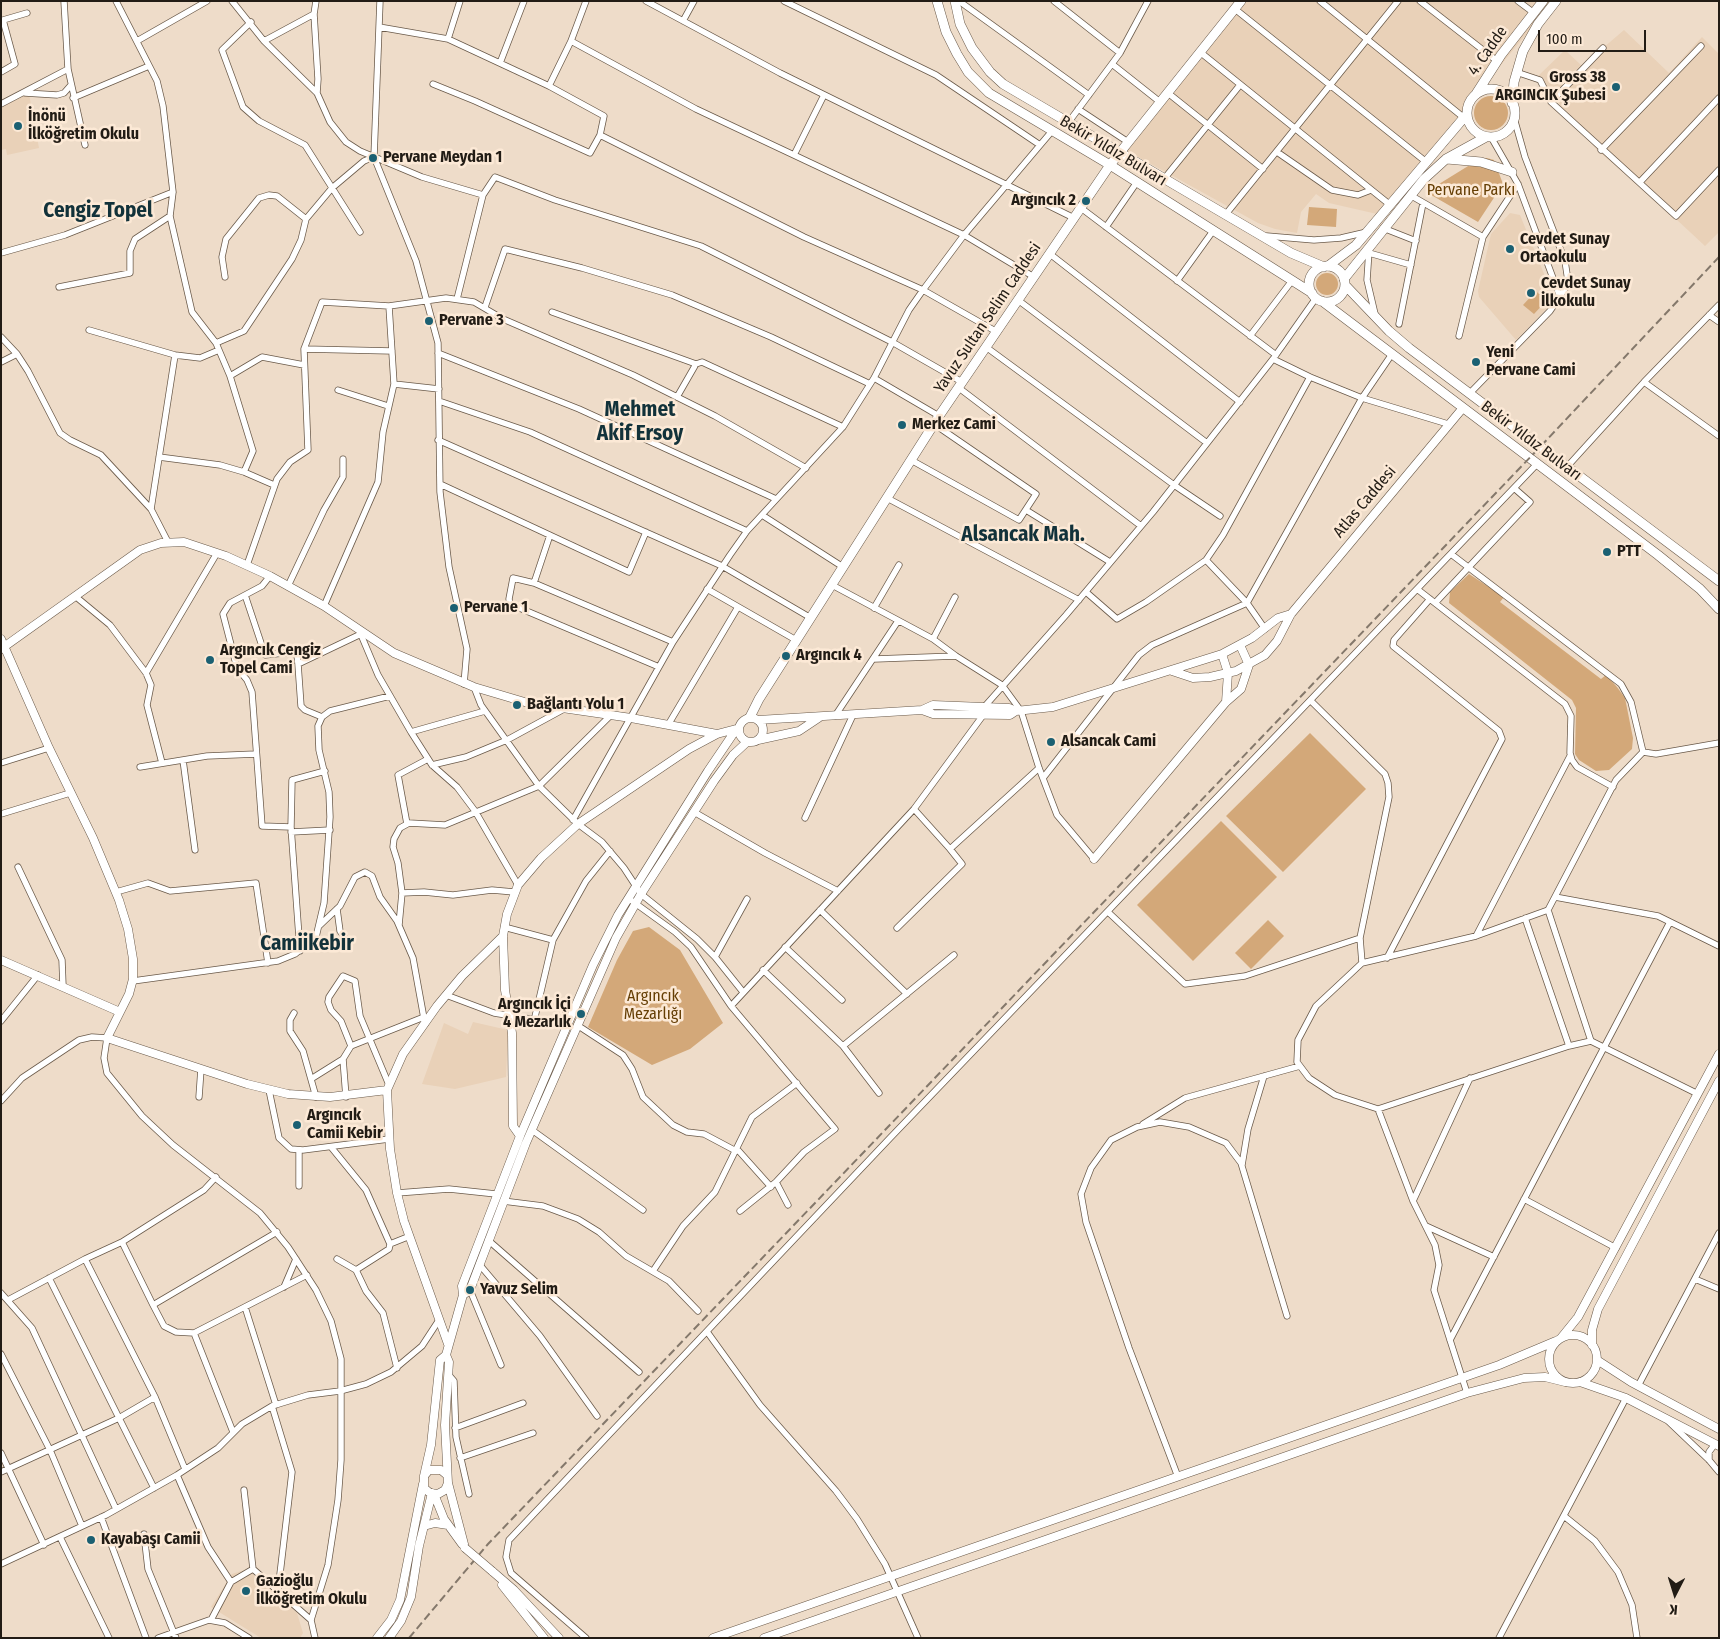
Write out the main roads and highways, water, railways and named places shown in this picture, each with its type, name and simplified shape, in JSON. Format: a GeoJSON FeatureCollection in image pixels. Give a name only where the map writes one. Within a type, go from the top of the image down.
{"type":"FeatureCollection","features":[{"type":"Feature","properties":{"kind":"main road","name":"Bekir Yıldız Bulvarı"},"geometry":{"type":"LineString","coordinates":[[938,1],[951,43],[975,80],[997,99],[1110,165],[1317,298],[1658,555],[1700,589],[1719,609]]}},
{"type":"Feature","properties":{"kind":"main road","name":"Bekir Yıldız Bulvarı"},"geometry":{"type":"LineString","coordinates":[[955,1],[965,36],[990,72],[1011,89],[1261,235],[1292,252],[1326,267]]}},
{"type":"Feature","properties":{"kind":"main road","name":"4. Cadde"},"geometry":{"type":"LineString","coordinates":[[1476,95],[1497,61],[1543,1]]}},
{"type":"Feature","properties":{"kind":"main road","name":"4. Cadde"},"geometry":{"type":"LineString","coordinates":[[1512,103],[1516,72],[1531,34],[1556,1]]}},
{"type":"Feature","properties":{"kind":"main road","name":"Yavuz Sultan Selim Caddesi"},"geometry":{"type":"LineString","coordinates":[[754,718],[796,640],[986,347],[1110,165],[1238,5]]}},
{"type":"Feature","properties":{"kind":"main road"},"geometry":{"type":"LineString","coordinates":[[1485,90],[1496,90],[1506,95],[1512,103],[1514,118],[1506,132],[1489,137],[1446,160],[1431,171],[1383,228],[1345,282],[1338,298],[1331,302],[1317,298],[1309,285],[1311,277],[1316,270],[1326,267],[1356,245],[1465,115],[1469,104],[1476,95],[1485,90]]}},
{"type":"Feature","properties":{"kind":"main road"},"geometry":{"type":"LineString","coordinates":[[1465,115],[1472,129],[1489,137]]}},
{"type":"Feature","properties":{"kind":"main road"},"geometry":{"type":"LineString","coordinates":[[1446,160],[1481,162],[1512,172]]}},
{"type":"Feature","properties":{"kind":"main road"},"geometry":{"type":"LineString","coordinates":[[1326,267],[1336,269],[1345,282]]}},
{"type":"Feature","properties":{"kind":"main road","name":"Bekir Yıldız Bulvarı"},"geometry":{"type":"LineString","coordinates":[[1345,282],[1378,321],[1409,348],[1566,468],[1719,580]]}},
{"type":"Feature","properties":{"kind":"railway"},"geometry":{"type":"LineString","coordinates":[[409,1638],[488,1544],[1540,447],[1719,257]]}},
{"type":"Feature","properties":{"kind":"place","name":"Gross 38 ARGINCIK Şubesi"},"geometry":{"type":"Point","coordinates":[1616,87]}},
{"type":"Feature","properties":{"kind":"place","name":"İnönü İlköğretim Okulu"},"geometry":{"type":"Point","coordinates":[18,126]}},
{"type":"Feature","properties":{"kind":"place","name":"Pervane Meydan 1"},"geometry":{"type":"Point","coordinates":[373,158]}},
{"type":"Feature","properties":{"kind":"place","name":"Argıncık 2"},"geometry":{"type":"Point","coordinates":[1086,201]}},
{"type":"Feature","properties":{"kind":"place","name":"Cevdet Sunay Ortaokulu"},"geometry":{"type":"Point","coordinates":[1510,249]}},
{"type":"Feature","properties":{"kind":"place","name":"Cevdet Sunay İlkokulu"},"geometry":{"type":"Point","coordinates":[1531,293]}},
{"type":"Feature","properties":{"kind":"place","name":"Pervane 3"},"geometry":{"type":"Point","coordinates":[429,321]}},
{"type":"Feature","properties":{"kind":"place","name":"Yeni Pervane Cami"},"geometry":{"type":"Point","coordinates":[1476,362]}},
{"type":"Feature","properties":{"kind":"place","name":"Merkez Cami"},"geometry":{"type":"Point","coordinates":[902,425]}},
{"type":"Feature","properties":{"kind":"place","name":"PTT"},"geometry":{"type":"Point","coordinates":[1607,552]}},
{"type":"Feature","properties":{"kind":"place","name":"Pervane 1"},"geometry":{"type":"Point","coordinates":[454,608]}},
{"type":"Feature","properties":{"kind":"place","name":"Argıncık 4"},"geometry":{"type":"Point","coordinates":[786,656]}},
{"type":"Feature","properties":{"kind":"place","name":"Argıncık Cengiz Topel Cami"},"geometry":{"type":"Point","coordinates":[210,660]}},
{"type":"Feature","properties":{"kind":"place","name":"Bağlantı Yolu 1"},"geometry":{"type":"Point","coordinates":[517,705]}},
{"type":"Feature","properties":{"kind":"place","name":"Alsancak Cami"},"geometry":{"type":"Point","coordinates":[1051,742]}},
{"type":"Feature","properties":{"kind":"place","name":"Argıncık İçi 4 Mezarlık"},"geometry":{"type":"Point","coordinates":[581,1014]}},
{"type":"Feature","properties":{"kind":"place","name":"Argıncık Camii Kebir"},"geometry":{"type":"Point","coordinates":[297,1125]}},
{"type":"Feature","properties":{"kind":"place","name":"Yavuz Selim"},"geometry":{"type":"Point","coordinates":[470,1290]}},
{"type":"Feature","properties":{"kind":"place","name":"Kayabaşı Camii"},"geometry":{"type":"Point","coordinates":[91,1540]}},
{"type":"Feature","properties":{"kind":"place","name":"Gazioğlu İlköğretim Okulu"},"geometry":{"type":"Point","coordinates":[246,1591]}},
{"type":"Feature","properties":{"kind":"district","name":"Cengiz Topel"},"geometry":{"type":"Point","coordinates":[98,211]}},
{"type":"Feature","properties":{"kind":"district","name":"Mehmet Akif Ersoy"},"geometry":{"type":"Point","coordinates":[640,422]}},
{"type":"Feature","properties":{"kind":"district","name":"Alsancak Mah."},"geometry":{"type":"Point","coordinates":[1023,535]}},
{"type":"Feature","properties":{"kind":"district","name":"Camiikebir"},"geometry":{"type":"Point","coordinates":[307,944]}},
{"type":"Feature","properties":{"kind":"park label","name":"Pervane Parkı"},"geometry":{"type":"Point","coordinates":[1471,191]}},
{"type":"Feature","properties":{"kind":"park label","name":"Argıncık Mezarlığı"},"geometry":{"type":"Point","coordinates":[653,1006]}}]}
